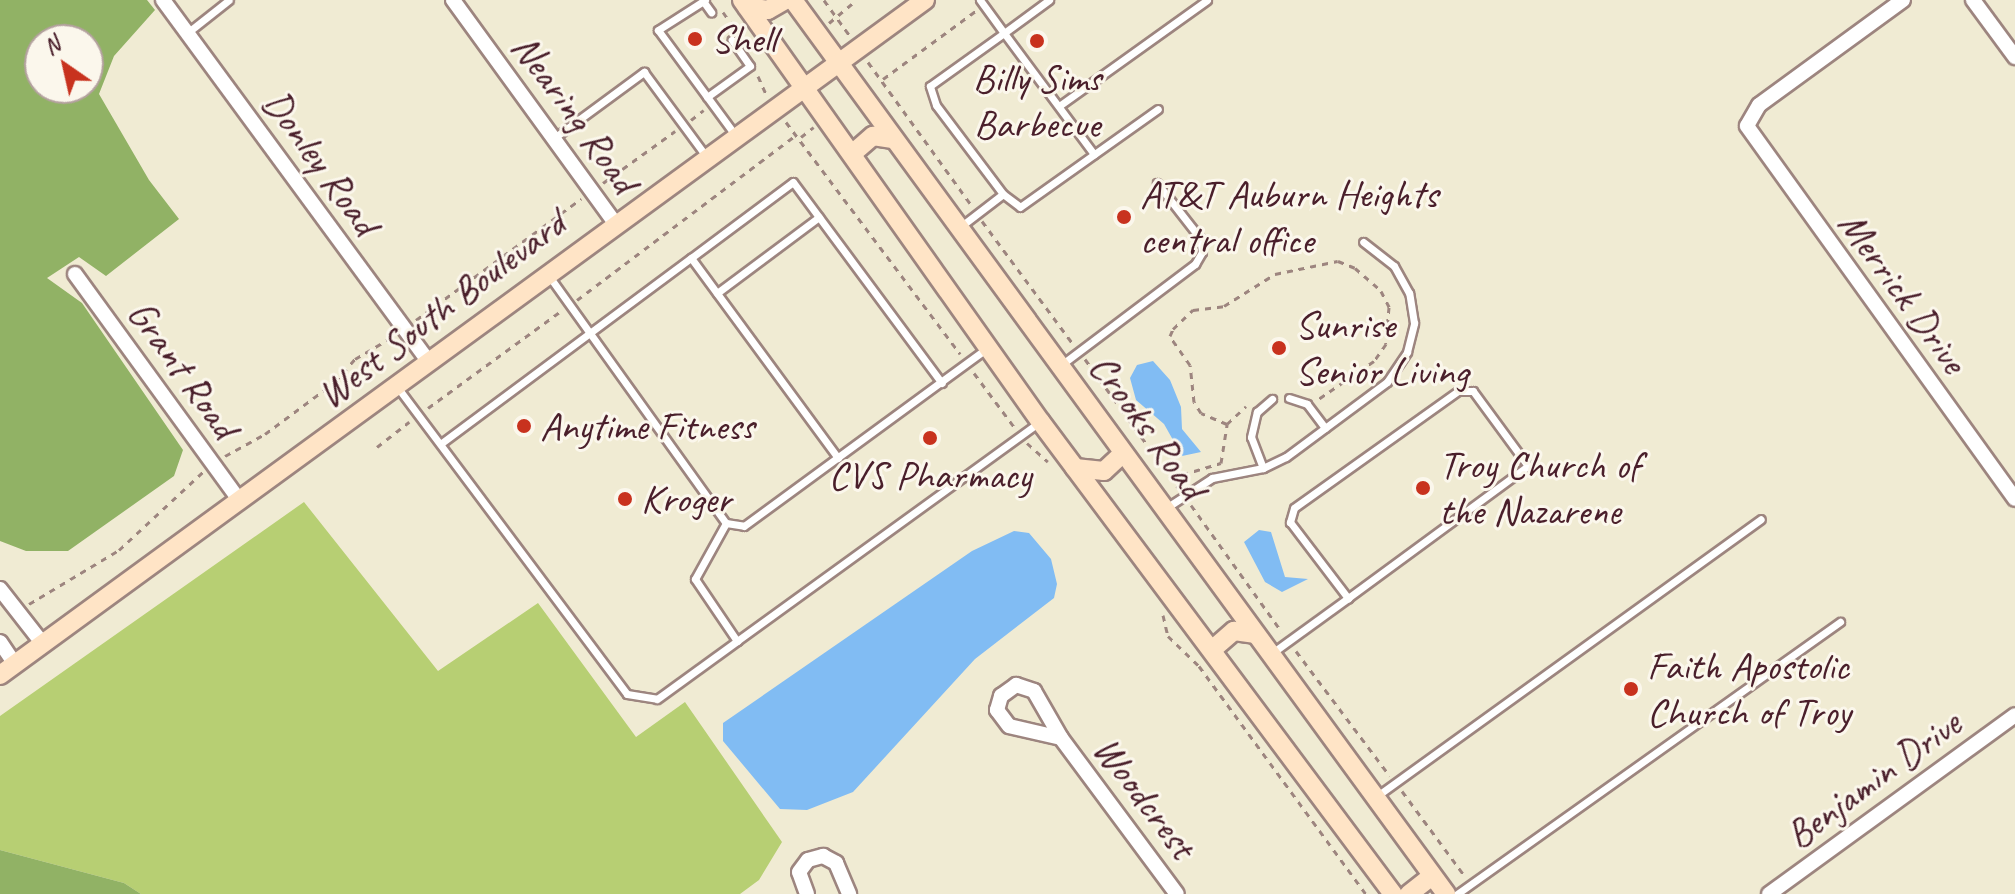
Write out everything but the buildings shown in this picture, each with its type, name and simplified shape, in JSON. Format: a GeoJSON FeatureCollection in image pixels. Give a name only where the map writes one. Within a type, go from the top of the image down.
{"type":"FeatureCollection","features":[{"type":"Feature","properties":{"kind":"main road"},"geometry":{"type":"LineString","coordinates":[[745,3],[768,10],[785,0]]}},
{"type":"Feature","properties":{"kind":"main road","name":"Crooks Road"},"geometry":{"type":"LineString","coordinates":[[793,0],[1446,894]]}},
{"type":"Feature","properties":{"kind":"main road","name":"West South Boulevard"},"geometry":{"type":"LineString","coordinates":[[8,670],[925,0]]}},
{"type":"Feature","properties":{"kind":"main road","name":"Crooks Road"},"geometry":{"type":"LineString","coordinates":[[745,3],[1040,421],[1394,892]]}},
{"type":"Feature","properties":{"kind":"main road"},"geometry":{"type":"LineString","coordinates":[[852,154],[873,136],[893,139]]}},
{"type":"Feature","properties":{"kind":"main road"},"geometry":{"type":"LineString","coordinates":[[1075,468],[1104,471],[1123,453]]}},
{"type":"Feature","properties":{"kind":"main road"},"geometry":{"type":"LineString","coordinates":[[1213,649],[1234,631],[1256,634]]}},
{"type":"Feature","properties":{"kind":"main road"},"geometry":{"type":"LineString","coordinates":[[1409,894],[1432,876]]}},
{"type":"Feature","properties":{"kind":"street","name":"Donley Road"},"geometry":{"type":"LineString","coordinates":[[163,0],[429,362]]}},
{"type":"Feature","properties":{"kind":"street","name":"Nearing Road"},"geometry":{"type":"LineString","coordinates":[[453,0],[616,224]]}},
{"type":"Feature","properties":{"kind":"street","name":"Merrick Drive"},"geometry":{"type":"LineString","coordinates":[[1903,0],[1759,105],[1748,120],[1755,142],[2015,499]]}},
{"type":"Feature","properties":{"kind":"street"},"geometry":{"type":"LineString","coordinates":[[1973,0],[2015,57]]}},
{"type":"Feature","properties":{"kind":"street","name":"Grant Road"},"geometry":{"type":"LineString","coordinates":[[75,274],[240,501]]}},
{"type":"Feature","properties":{"kind":"street"},"geometry":{"type":"LineString","coordinates":[[0,589],[43,644]]}},
{"type":"Feature","properties":{"kind":"street"},"geometry":{"type":"LineString","coordinates":[[0,642],[8,670]]}},
{"type":"Feature","properties":{"kind":"street","name":"Woodcrest"},"geometry":{"type":"LineString","coordinates":[[1061,738],[1009,726],[997,710],[1001,696],[1016,685],[1034,691],[1061,738],[1177,894]]}},
{"type":"Feature","properties":{"kind":"street","name":"Benjamin Drive"},"geometry":{"type":"LineString","coordinates":[[1769,894],[2015,715]]}},
{"type":"Feature","properties":{"kind":"street"},"geometry":{"type":"LineString","coordinates":[[807,894],[799,872],[808,860],[823,856],[836,863],[849,894]]}},
{"type":"Feature","properties":{"kind":"lane"},"geometry":{"type":"LineString","coordinates":[[187,33],[229,0]]}},
{"type":"Feature","properties":{"kind":"lane"},"geometry":{"type":"LineString","coordinates":[[980,0],[1094,154]]}},
{"type":"Feature","properties":{"kind":"lane"},"geometry":{"type":"LineString","coordinates":[[1049,0],[930,86],[936,105],[1003,194],[1020,207],[1158,109]]}},
{"type":"Feature","properties":{"kind":"lane"},"geometry":{"type":"LineString","coordinates":[[1059,106],[1207,0]]}},
{"type":"Feature","properties":{"kind":"lane"},"geometry":{"type":"LineString","coordinates":[[711,12],[704,1],[658,30],[736,136]]}},
{"type":"Feature","properties":{"kind":"lane"},"geometry":{"type":"LineString","coordinates":[[707,97],[750,66],[732,40]]}},
{"type":"Feature","properties":{"kind":"lane"},"geometry":{"type":"LineString","coordinates":[[554,138],[644,72],[707,158]]}},
{"type":"Feature","properties":{"kind":"lane"},"geometry":{"type":"LineString","coordinates":[[443,442],[793,182],[942,383]]}},
{"type":"Feature","properties":{"kind":"lane"},"geometry":{"type":"LineString","coordinates":[[1060,367],[1195,264],[1200,238],[1157,183]]}},
{"type":"Feature","properties":{"kind":"lane"},"geometry":{"type":"LineString","coordinates":[[958,229],[1003,194]]}},
{"type":"Feature","properties":{"kind":"lane"},"geometry":{"type":"LineString","coordinates":[[717,293],[819,217]]}},
{"type":"Feature","properties":{"kind":"lane"},"geometry":{"type":"LineString","coordinates":[[1164,509],[1212,478],[1263,468],[1325,428],[1387,382],[1407,352],[1414,323],[1409,293],[1394,266],[1363,242]]}},
{"type":"Feature","properties":{"kind":"lane"},"geometry":{"type":"LineString","coordinates":[[691,258],[838,458]]}},
{"type":"Feature","properties":{"kind":"lane"},"geometry":{"type":"LineString","coordinates":[[548,274],[726,523],[744,526],[988,348]]}},
{"type":"Feature","properties":{"kind":"lane"},"geometry":{"type":"LineString","coordinates":[[397,386],[443,442],[627,694],[657,699],[1040,421]]}},
{"type":"Feature","properties":{"kind":"lane"},"geometry":{"type":"LineString","coordinates":[[1270,654],[1348,598],[1528,466],[1473,391],[1458,391],[1294,508],[1290,522],[1348,598]]}},
{"type":"Feature","properties":{"kind":"lane"},"geometry":{"type":"LineString","coordinates":[[1289,398],[1307,404],[1325,428]]}},
{"type":"Feature","properties":{"kind":"lane"},"geometry":{"type":"LineString","coordinates":[[1263,468],[1251,437],[1257,412],[1272,399]]}},
{"type":"Feature","properties":{"kind":"lane"},"geometry":{"type":"LineString","coordinates":[[1375,797],[1761,519]]}},
{"type":"Feature","properties":{"kind":"lane"},"geometry":{"type":"LineString","coordinates":[[726,523],[695,579],[737,641]]}},
{"type":"Feature","properties":{"kind":"lane"},"geometry":{"type":"LineString","coordinates":[[1457,894],[1840,622]]}},
{"type":"Feature","properties":{"kind":"path"},"geometry":{"type":"LineString","coordinates":[[824,0],[835,19],[856,0]]}},
{"type":"Feature","properties":{"kind":"path"},"geometry":{"type":"LineString","coordinates":[[879,81],[974,12]]}},
{"type":"Feature","properties":{"kind":"path"},"geometry":{"type":"LineString","coordinates":[[725,15],[737,32]]}},
{"type":"Feature","properties":{"kind":"path"},"geometry":{"type":"LineString","coordinates":[[877,74],[879,81],[967,201]]}},
{"type":"Feature","properties":{"kind":"path"},"geometry":{"type":"LineString","coordinates":[[692,119],[704,110]]}},
{"type":"Feature","properties":{"kind":"path"},"geometry":{"type":"LineString","coordinates":[[791,129],[795,136]]}},
{"type":"Feature","properties":{"kind":"path"},"geometry":{"type":"LineString","coordinates":[[602,183],[674,132]]}},
{"type":"Feature","properties":{"kind":"path"},"geometry":{"type":"LineString","coordinates":[[801,137],[808,132]]}},
{"type":"Feature","properties":{"kind":"path"},"geometry":{"type":"LineString","coordinates":[[578,298],[795,136],[801,137],[960,354]]}},
{"type":"Feature","properties":{"kind":"path"},"geometry":{"type":"LineString","coordinates":[[414,321],[577,202]]}},
{"type":"Feature","properties":{"kind":"path"},"geometry":{"type":"LineString","coordinates":[[1227,424],[1201,413],[1194,402],[1190,365],[1170,336],[1173,329],[1193,310],[1224,306],[1275,274],[1338,261],[1355,268],[1381,291],[1389,307],[1386,344],[1374,361],[1325,400],[1307,396]]}},
{"type":"Feature","properties":{"kind":"path"},"geometry":{"type":"LineString","coordinates":[[428,408],[558,313]]}},
{"type":"Feature","properties":{"kind":"path"},"geometry":{"type":"LineString","coordinates":[[228,454],[265,434],[335,382],[355,359],[394,336]]}},
{"type":"Feature","properties":{"kind":"path"},"geometry":{"type":"LineString","coordinates":[[974,374],[1011,423]]}},
{"type":"Feature","properties":{"kind":"path"},"geometry":{"type":"LineString","coordinates":[[1171,478],[1221,463],[1227,424],[1256,397]]}},
{"type":"Feature","properties":{"kind":"path"},"geometry":{"type":"LineString","coordinates":[[377,447],[408,423]]}},
{"type":"Feature","properties":{"kind":"path"},"geometry":{"type":"LineString","coordinates":[[1028,444],[1056,472]]}},
{"type":"Feature","properties":{"kind":"path"},"geometry":{"type":"LineString","coordinates":[[35,600],[119,550],[204,471]]}},
{"type":"Feature","properties":{"kind":"path"},"geometry":{"type":"LineString","coordinates":[[1193,507],[1281,631]]}},
{"type":"Feature","properties":{"kind":"path"},"geometry":{"type":"LineString","coordinates":[[1162,610],[1168,636],[1199,666],[1366,894]]}},
{"type":"Feature","properties":{"kind":"path"},"geometry":{"type":"LineString","coordinates":[[1295,650],[1464,876]]}},
{"type":"Feature","properties":{"kind":"green space"},"geometry":{"type":"Polygon","coordinates":[[[0,0],[147,0],[155,10],[114,56],[104,81],[104,24],[24,24],[24,104],[104,103],[149,180],[179,219],[106,276],[79,257],[47,278],[82,303],[183,450],[174,476],[68,551],[26,551],[0,541],[0,0]]]}},
{"type":"Feature","properties":{"kind":"green space"},"geometry":{"type":"Polygon","coordinates":[[[304,502],[438,671],[538,603],[636,737],[685,702],[782,842],[759,880],[740,894],[141,894],[124,883],[0,850],[0,716],[304,502]]]}},
{"type":"Feature","properties":{"kind":"green space"},"geometry":{"type":"Polygon","coordinates":[[[0,850],[124,883],[141,894],[0,894],[0,850]]]}},
{"type":"Feature","properties":{"kind":"water"},"geometry":{"type":"Polygon","coordinates":[[[1153,361],[1170,380],[1181,407],[1182,429],[1201,452],[1182,456],[1164,424],[1136,400],[1130,378],[1137,365],[1153,361]]]}},
{"type":"Feature","properties":{"kind":"water"},"geometry":{"type":"Polygon","coordinates":[[[1259,530],[1271,532],[1285,577],[1308,579],[1282,592],[1265,582],[1244,542],[1259,530]]]}},
{"type":"Feature","properties":{"kind":"water"},"geometry":{"type":"Polygon","coordinates":[[[1014,531],[1029,533],[1051,559],[1057,584],[1054,598],[975,659],[853,792],[807,810],[780,809],[723,741],[723,723],[972,551],[1014,531]]]}},
{"type":"Feature","properties":{"kind":"place","name":"Shell"},"geometry":{"type":"Point","coordinates":[695,39]}},
{"type":"Feature","properties":{"kind":"place","name":"Billy Sims Barbecue"},"geometry":{"type":"Point","coordinates":[1037,41]}},
{"type":"Feature","properties":{"kind":"place","name":"AT&T Auburn Heights central office"},"geometry":{"type":"Point","coordinates":[1124,217]}},
{"type":"Feature","properties":{"kind":"place","name":"Sunrise Senior Living"},"geometry":{"type":"Point","coordinates":[1279,348]}},
{"type":"Feature","properties":{"kind":"place","name":"Anytime Fitness"},"geometry":{"type":"Point","coordinates":[524,426]}},
{"type":"Feature","properties":{"kind":"place","name":"CVS Pharmacy"},"geometry":{"type":"Point","coordinates":[930,438]}},
{"type":"Feature","properties":{"kind":"place","name":"Troy Church of the Nazarene"},"geometry":{"type":"Point","coordinates":[1423,488]}},
{"type":"Feature","properties":{"kind":"place","name":"Kroger"},"geometry":{"type":"Point","coordinates":[625,499]}},
{"type":"Feature","properties":{"kind":"place","name":"Faith Apostolic Church of Troy"},"geometry":{"type":"Point","coordinates":[1631,689]}}]}
